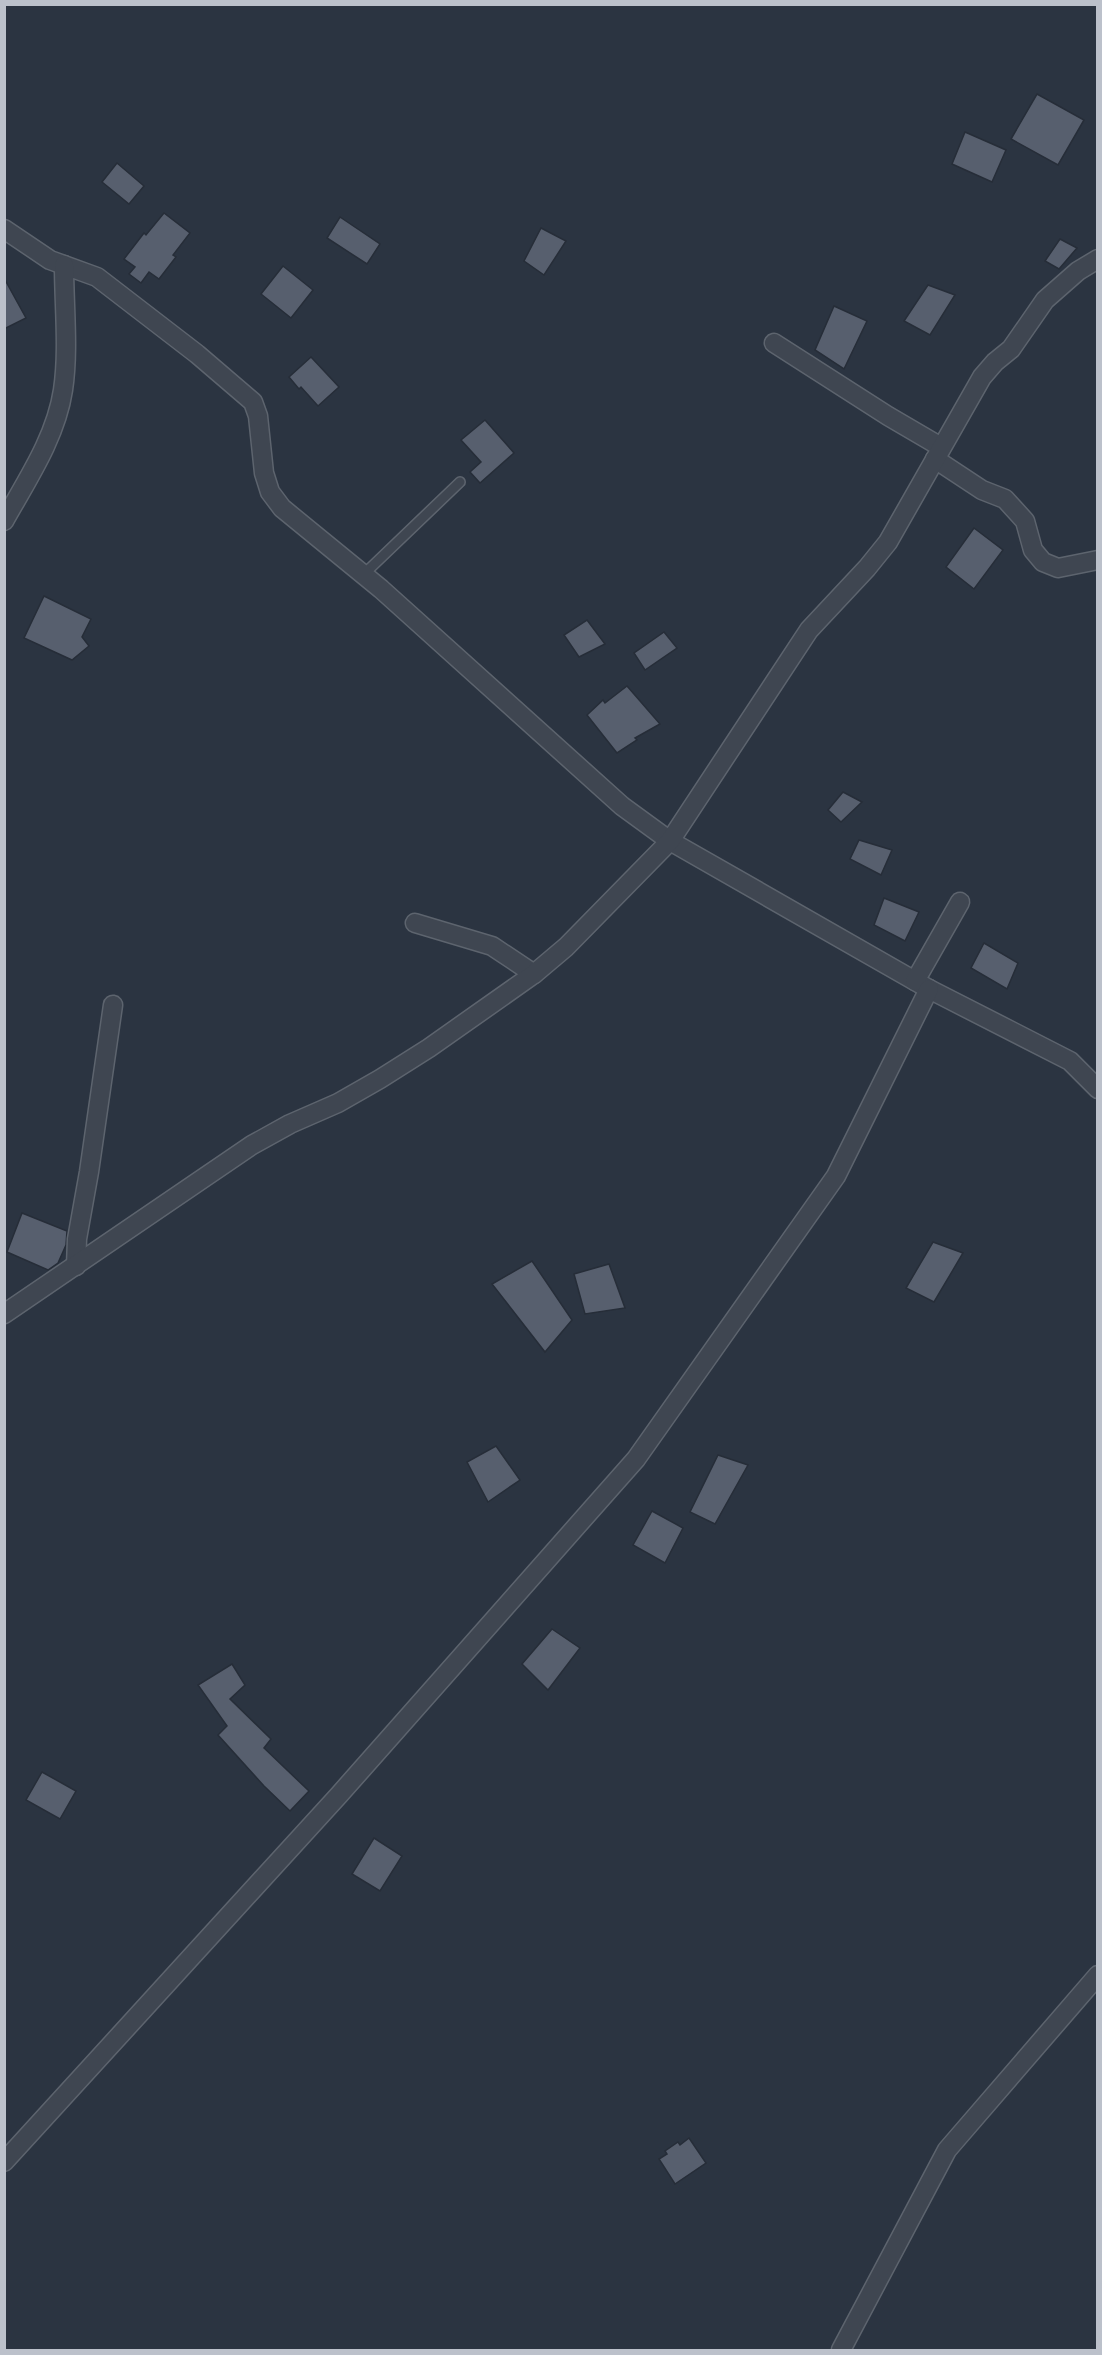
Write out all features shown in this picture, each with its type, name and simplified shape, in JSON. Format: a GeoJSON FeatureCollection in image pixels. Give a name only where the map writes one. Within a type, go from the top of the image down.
{"type":"FeatureCollection","features":[{"type":"Feature","properties":{"kind":"street"},"geometry":{"type":"LineString","coordinates":[[4,229],[50,260],[98,277],[197,354],[253,402],[258,416],[264,473],[270,492],[282,508],[363,574],[622,806],[670,841],[922,985],[1070,1061],[1098,1089]]}},
{"type":"Feature","properties":{"kind":"street"},"geometry":{"type":"LineString","coordinates":[[4,1314],[252,1145],[290,1124],[338,1103],[429,1048],[534,974],[566,947],[670,841],[809,630],[888,542],[982,377],[995,362],[1011,350],[1045,300],[1078,271],[1098,259]]}},
{"type":"Feature","properties":{"kind":"street"},"geometry":{"type":"LineString","coordinates":[[4,521],[34,469],[52,426],[63,391],[63,265]]}},
{"type":"Feature","properties":{"kind":"street"},"geometry":{"type":"LineString","coordinates":[[774,343],[888,416],[938,453],[982,490],[1005,499],[1025,521],[1033,550],[1043,562],[1058,568],[1098,560]]}},
{"type":"Feature","properties":{"kind":"street"},"geometry":{"type":"LineString","coordinates":[[4,2162],[331,1804],[636,1460],[836,1176],[960,902]]}},
{"type":"Feature","properties":{"kind":"street"},"geometry":{"type":"LineString","coordinates":[[415,923],[492,946],[534,974]]}},
{"type":"Feature","properties":{"kind":"street"},"geometry":{"type":"LineString","coordinates":[[76,1266],[76,1239],[91,1162],[113,1005]]}},
{"type":"Feature","properties":{"kind":"street"},"geometry":{"type":"LineString","coordinates":[[841,2350],[947,2150],[1098,1975]]}},
{"type":"Feature","properties":{"kind":"lane"},"geometry":{"type":"LineString","coordinates":[[363,574],[460,482]]}},
{"type":"Feature","properties":{"kind":"building"},"geometry":{"type":"Polygon","coordinates":[[[1037,94],[1084,120],[1058,165],[1011,139],[1037,94]]]}},
{"type":"Feature","properties":{"kind":"building"},"geometry":{"type":"Polygon","coordinates":[[[965,132],[1006,150],[992,182],[952,164],[965,132]]]}},
{"type":"Feature","properties":{"kind":"building"},"geometry":{"type":"Polygon","coordinates":[[[117,163],[144,186],[129,204],[102,182],[117,163]]]}},
{"type":"Feature","properties":{"kind":"building"},"geometry":{"type":"Polygon","coordinates":[[[164,213],[190,233],[173,255],[176,257],[159,279],[149,272],[141,283],[129,274],[135,267],[124,259],[144,233],[146,235],[164,213]]]}},
{"type":"Feature","properties":{"kind":"building"},"geometry":{"type":"Polygon","coordinates":[[[340,217],[380,244],[367,264],[327,238],[340,217]]]}},
{"type":"Feature","properties":{"kind":"building"},"geometry":{"type":"Polygon","coordinates":[[[541,228],[566,241],[544,275],[524,261],[541,228]]]}},
{"type":"Feature","properties":{"kind":"building"},"geometry":{"type":"Polygon","coordinates":[[[1060,239],[1077,248],[1059,269],[1045,261],[1060,239]]]}},
{"type":"Feature","properties":{"kind":"building"},"geometry":{"type":"Polygon","coordinates":[[[283,266],[313,290],[291,318],[261,294],[283,266]]]}},
{"type":"Feature","properties":{"kind":"building"},"geometry":{"type":"Polygon","coordinates":[[[4,278],[26,318],[4,329],[4,278]]]}},
{"type":"Feature","properties":{"kind":"building"},"geometry":{"type":"Polygon","coordinates":[[[928,285],[955,295],[930,335],[904,321],[928,285]]]}},
{"type":"Feature","properties":{"kind":"building"},"geometry":{"type":"Polygon","coordinates":[[[834,306],[867,321],[844,369],[815,350],[834,306]]]}},
{"type":"Feature","properties":{"kind":"building"},"geometry":{"type":"Polygon","coordinates":[[[311,357],[339,387],[318,406],[289,377],[311,357]]]}},
{"type":"Feature","properties":{"kind":"building"},"geometry":{"type":"Polygon","coordinates":[[[485,420],[514,453],[480,483],[470,472],[481,462],[461,440],[485,420]]]}},
{"type":"Feature","properties":{"kind":"building"},"geometry":{"type":"Polygon","coordinates":[[[974,528],[1003,550],[974,589],[946,567],[974,528]]]}},
{"type":"Feature","properties":{"kind":"building"},"geometry":{"type":"Polygon","coordinates":[[[44,596],[91,619],[82,637],[89,646],[72,660],[24,638],[44,596]]]}},
{"type":"Feature","properties":{"kind":"building"},"geometry":{"type":"Polygon","coordinates":[[[587,620],[605,644],[579,657],[564,635],[587,620]]]}},
{"type":"Feature","properties":{"kind":"building"},"geometry":{"type":"Polygon","coordinates":[[[664,632],[677,648],[645,670],[634,653],[664,632]]]}},
{"type":"Feature","properties":{"kind":"building"},"geometry":{"type":"Polygon","coordinates":[[[627,686],[660,724],[635,738],[637,740],[617,753],[587,715],[603,700],[605,703],[627,686]]]}},
{"type":"Feature","properties":{"kind":"building"},"geometry":{"type":"Polygon","coordinates":[[[843,792],[862,802],[841,822],[828,810],[843,792]]]}},
{"type":"Feature","properties":{"kind":"building"},"geometry":{"type":"Polygon","coordinates":[[[859,840],[892,850],[881,875],[850,859],[859,840]]]}},
{"type":"Feature","properties":{"kind":"building"},"geometry":{"type":"Polygon","coordinates":[[[884,898],[919,912],[905,941],[874,925],[884,898]]]}},
{"type":"Feature","properties":{"kind":"building"},"geometry":{"type":"Polygon","coordinates":[[[984,943],[1018,963],[1007,989],[971,968],[984,943]]]}},
{"type":"Feature","properties":{"kind":"building"},"geometry":{"type":"Polygon","coordinates":[[[22,1213],[67,1231],[66,1245],[58,1263],[48,1270],[7,1252],[22,1213]]]}},
{"type":"Feature","properties":{"kind":"building"},"geometry":{"type":"Polygon","coordinates":[[[933,1242],[963,1253],[934,1302],[906,1288],[933,1242]]]}},
{"type":"Feature","properties":{"kind":"building"},"geometry":{"type":"Polygon","coordinates":[[[532,1261],[572,1320],[545,1352],[492,1284],[532,1261]]]}},
{"type":"Feature","properties":{"kind":"building"},"geometry":{"type":"Polygon","coordinates":[[[609,1264],[625,1308],[585,1314],[574,1274],[609,1264]]]}},
{"type":"Feature","properties":{"kind":"building"},"geometry":{"type":"Polygon","coordinates":[[[496,1446],[520,1480],[488,1502],[467,1462],[496,1446]]]}},
{"type":"Feature","properties":{"kind":"building"},"geometry":{"type":"Polygon","coordinates":[[[718,1455],[748,1465],[715,1524],[690,1512],[718,1455]]]}},
{"type":"Feature","properties":{"kind":"building"},"geometry":{"type":"Polygon","coordinates":[[[652,1511],[683,1528],[665,1563],[633,1545],[652,1511]]]}},
{"type":"Feature","properties":{"kind":"building"},"geometry":{"type":"Polygon","coordinates":[[[552,1629],[580,1648],[548,1690],[522,1664],[552,1629]]]}},
{"type":"Feature","properties":{"kind":"building"},"geometry":{"type":"Polygon","coordinates":[[[232,1664],[245,1685],[230,1699],[271,1739],[264,1748],[309,1791],[290,1811],[218,1735],[227,1726],[198,1685],[232,1664]]]}},
{"type":"Feature","properties":{"kind":"building"},"geometry":{"type":"Polygon","coordinates":[[[42,1772],[76,1791],[60,1819],[26,1800],[42,1772]]]}},
{"type":"Feature","properties":{"kind":"building"},"geometry":{"type":"Polygon","coordinates":[[[374,1838],[402,1856],[380,1891],[352,1874],[374,1838]]]}},
{"type":"Feature","properties":{"kind":"building"},"geometry":{"type":"Polygon","coordinates":[[[689,2138],[706,2163],[675,2184],[659,2159],[667,2154],[665,2151],[678,2142],[680,2145],[689,2138]]]}}]}
